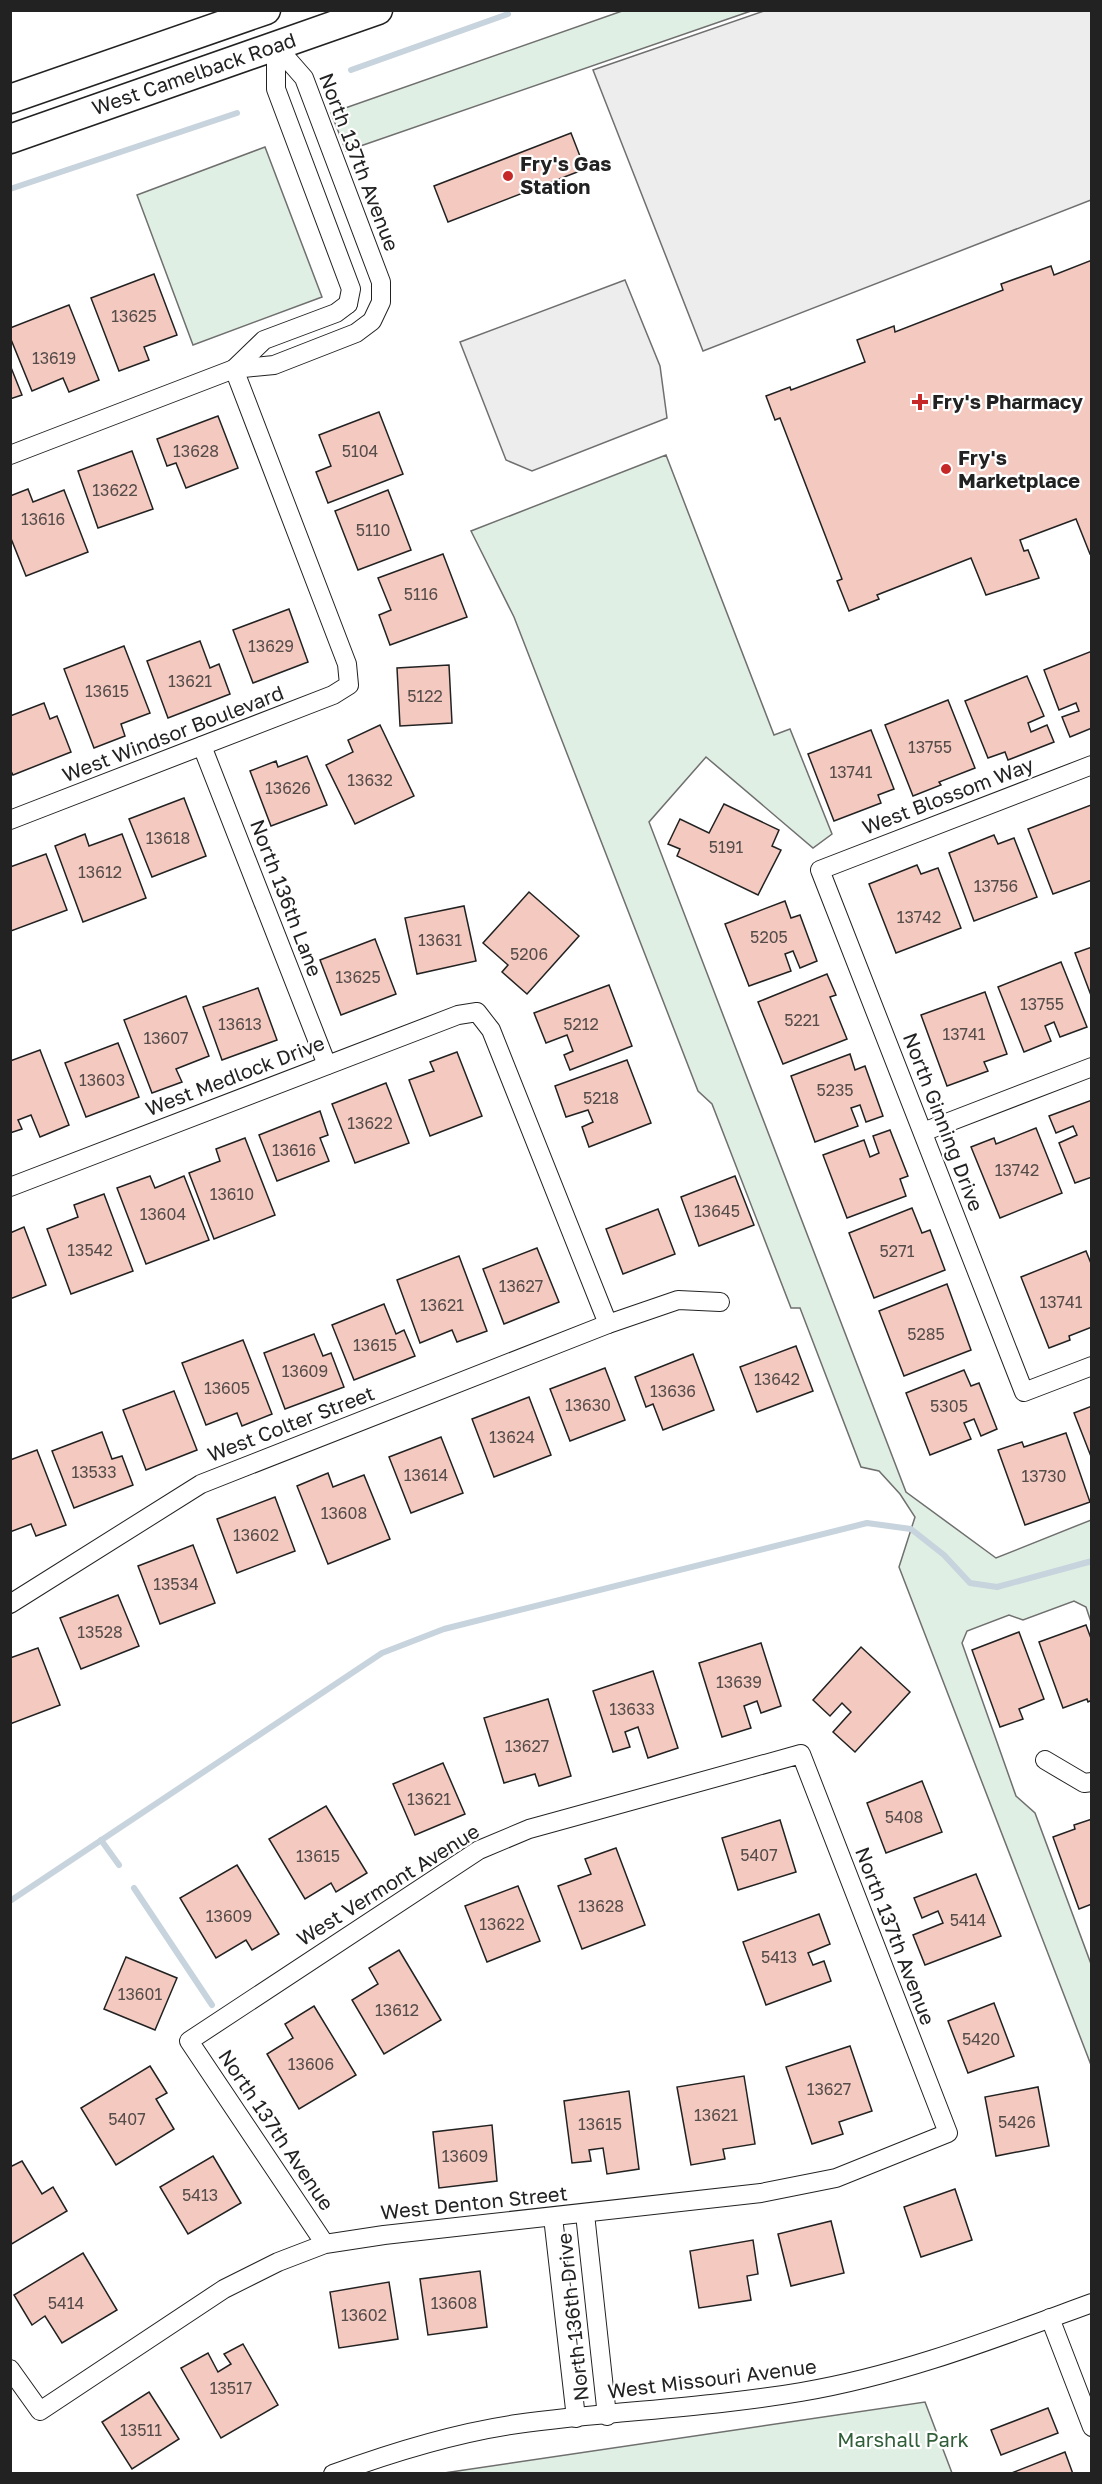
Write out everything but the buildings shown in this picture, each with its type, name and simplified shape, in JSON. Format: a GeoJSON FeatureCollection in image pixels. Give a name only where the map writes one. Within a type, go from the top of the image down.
{"type":"FeatureCollection","features":[{"type":"Feature","properties":{"kind":"main road","name":"West Camelback Road"},"geometry":{"type":"LineString","coordinates":[[10,139],[378,10]]}},
{"type":"Feature","properties":{"kind":"main road","name":"West Camelback Road"},"geometry":{"type":"LineString","coordinates":[[10,99],[265,11]]}},
{"type":"Feature","properties":{"kind":"main road"},"geometry":{"type":"LineString","coordinates":[[265,11],[276,46]]}},
{"type":"Feature","properties":{"kind":"street"},"geometry":{"type":"LineString","coordinates":[[234,369],[264,340],[336,313],[348,304],[351,289],[276,88],[276,46]]}},
{"type":"Feature","properties":{"kind":"street","name":"North 137th Avenue"},"geometry":{"type":"LineString","coordinates":[[276,46],[304,78],[381,282],[381,302],[372,321]]}},
{"type":"Feature","properties":{"kind":"street"},"geometry":{"type":"LineString","coordinates":[[10,455],[234,369],[274,365],[356,333],[372,321],[348,304]]}},
{"type":"Feature","properties":{"kind":"street"},"geometry":{"type":"LineString","coordinates":[[285,332],[296,356]]}},
{"type":"Feature","properties":{"kind":"street","name":"West Windsor Boulevard"},"geometry":{"type":"LineString","coordinates":[[10,820],[333,696],[349,684],[347,663],[234,369]]}},
{"type":"Feature","properties":{"kind":"street","name":"North 136th Lane"},"geometry":{"type":"LineString","coordinates":[[202,746],[327,1065]]}},
{"type":"Feature","properties":{"kind":"street","name":"West Blossom Way"},"geometry":{"type":"LineString","coordinates":[[820,870],[1092,765]]}},
{"type":"Feature","properties":{"kind":"street","name":"North Ginning Drive"},"geometry":{"type":"LineString","coordinates":[[820,870],[1024,1392],[1092,1366]]}},
{"type":"Feature","properties":{"kind":"street","name":"West Medlock Drive"},"geometry":{"type":"LineString","coordinates":[[10,1187],[458,1015],[477,1012],[491,1030],[608,1324]]}},
{"type":"Feature","properties":{"kind":"street"},"geometry":{"type":"LineString","coordinates":[[923,1132],[1092,1067]]}},
{"type":"Feature","properties":{"kind":"street","name":"West Colter Street"},"geometry":{"type":"LineString","coordinates":[[10,1604],[201,1484],[608,1324],[678,1300],[720,1302]]}},
{"type":"Feature","properties":{"kind":"street","name":"North 137th Avenue"},"geometry":{"type":"LineString","coordinates":[[801,1755],[948,2133]]}},
{"type":"Feature","properties":{"kind":"street","name":"West Vermont Avenue"},"geometry":{"type":"LineString","coordinates":[[189,2041],[479,1850],[530,1829],[801,1755]]}},
{"type":"Feature","properties":{"kind":"street"},"geometry":{"type":"LineString","coordinates":[[1045,1760],[1084,1783],[1092,1782]]}},
{"type":"Feature","properties":{"kind":"street","name":"North 137th Avenue"},"geometry":{"type":"LineString","coordinates":[[189,2041],[325,2244]]}},
{"type":"Feature","properties":{"kind":"street","name":"West Denton Street"},"geometry":{"type":"LineString","coordinates":[[10,2369],[40,2411],[224,2289],[278,2262],[325,2244],[384,2235],[761,2193],[836,2178],[948,2133]]}},
{"type":"Feature","properties":{"kind":"street","name":"North 136th Drive"},"geometry":{"type":"LineString","coordinates":[[585,2214],[607,2415]]}},
{"type":"Feature","properties":{"kind":"street","name":"North 136th Drive"},"geometry":{"type":"LineString","coordinates":[[553,2217],[576,2418]]}},
{"type":"Feature","properties":{"kind":"street","name":"West Missouri Avenue"},"geometry":{"type":"LineString","coordinates":[[333,2474],[387,2454],[456,2436],[516,2424],[800,2392],[861,2380],[924,2364],[1092,2303]]}},
{"type":"Feature","properties":{"kind":"street"},"geometry":{"type":"LineString","coordinates":[[564,2314],[596,2311]]}},
{"type":"Feature","properties":{"kind":"street"},"geometry":{"type":"LineString","coordinates":[[1050,2318],[1092,2427]]}},
{"type":"Feature","properties":{"kind":"green space"},"geometry":{"type":"Polygon","coordinates":[[[625,10],[751,11],[346,151],[331,113],[625,10]]]}},
{"type":"Feature","properties":{"kind":"green space"},"geometry":{"type":"Polygon","coordinates":[[[265,147],[322,297],[193,345],[137,195],[265,147]]]}},
{"type":"Feature","properties":{"kind":"green space"},"geometry":{"type":"Polygon","coordinates":[[[666,455],[774,735],[790,729],[832,834],[813,848],[706,757],[649,822],[906,1492],[996,1558],[1091,1520],[1091,1622],[1086,1607],[1074,1601],[1023,1620],[1009,1615],[967,1631],[962,1643],[1016,1796],[1035,1813],[1091,1964],[1091,2065],[899,1567],[915,1517],[900,1494],[879,1471],[861,1467],[800,1308],[791,1308],[712,1104],[698,1091],[514,617],[471,531],[666,455]]]}},
{"type":"Feature","properties":{"kind":"green space","name":"Marshall Park"},"geometry":{"type":"Polygon","coordinates":[[[925,2402],[952,2473],[444,2473],[925,2402]]]}},
{"type":"Feature","properties":{"kind":"shaded area"},"geometry":{"type":"Polygon","coordinates":[[[764,11],[1091,11],[1091,200],[703,351],[593,70],[764,11]]]}},
{"type":"Feature","properties":{"kind":"shaded area"},"geometry":{"type":"Polygon","coordinates":[[[625,280],[660,366],[667,418],[532,471],[506,460],[460,342],[625,280]]]}},
{"type":"Feature","properties":{"kind":"waterway"},"geometry":{"type":"LineString","coordinates":[[351,70],[508,14]]}},
{"type":"Feature","properties":{"kind":"waterway"},"geometry":{"type":"LineString","coordinates":[[10,189],[237,113]]}},
{"type":"Feature","properties":{"kind":"waterway"},"geometry":{"type":"LineString","coordinates":[[10,1901],[382,1653],[444,1629],[867,1523],[911,1529],[944,1555],[970,1583],[997,1587],[1092,1561]]}},
{"type":"Feature","properties":{"kind":"waterway"},"geometry":{"type":"LineString","coordinates":[[101,1840],[119,1865]]}},
{"type":"Feature","properties":{"kind":"waterway"},"geometry":{"type":"LineString","coordinates":[[134,1888],[212,2005]]}},
{"type":"Feature","properties":{"kind":"place","name":"Fry's Gas Station"},"geometry":{"type":"Point","coordinates":[508,176]}},
{"type":"Feature","properties":{"kind":"place","name":"Fry's Pharmacy"},"geometry":{"type":"Point","coordinates":[920,402]}},
{"type":"Feature","properties":{"kind":"place","name":"Fry's Marketplace"},"geometry":{"type":"Point","coordinates":[946,469]}}]}
